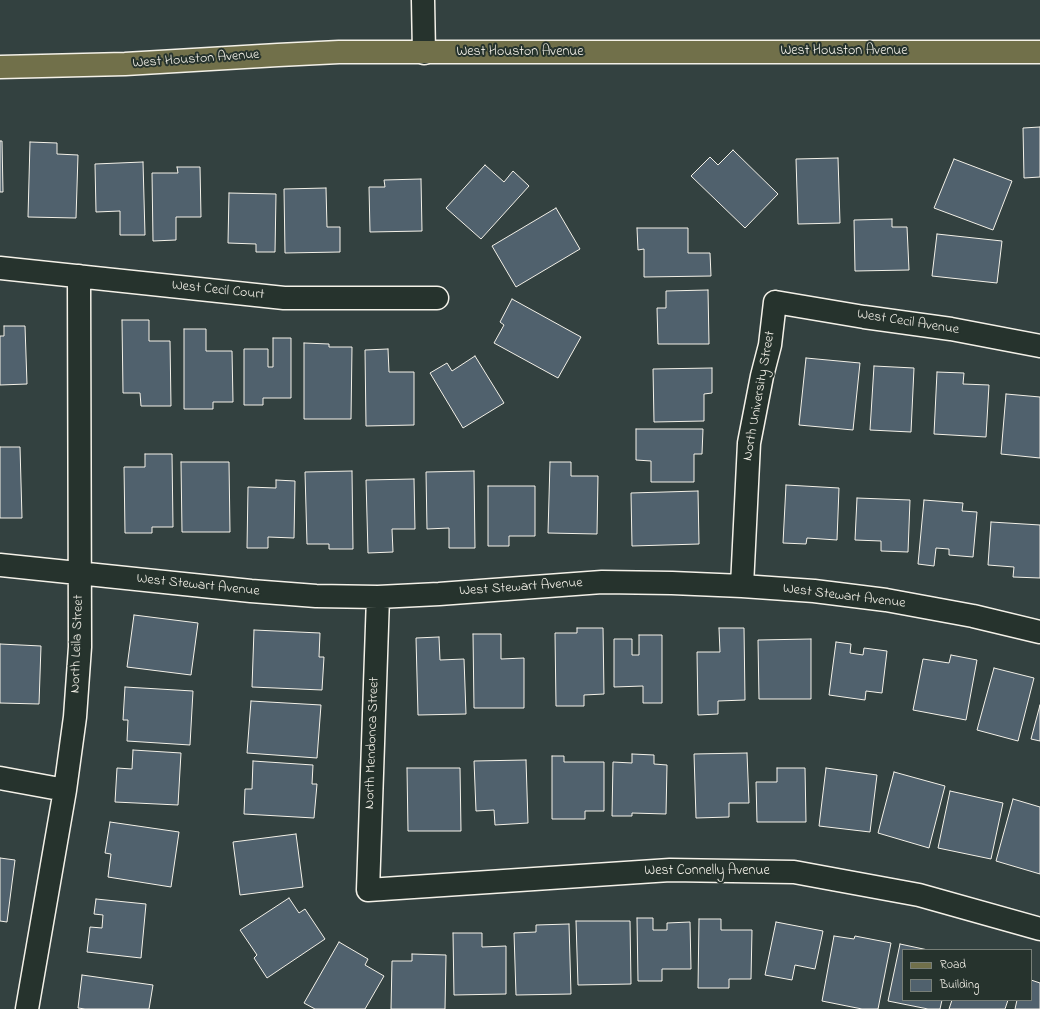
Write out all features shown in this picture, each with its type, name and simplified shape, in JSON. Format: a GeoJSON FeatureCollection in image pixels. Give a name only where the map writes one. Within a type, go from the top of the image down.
{"type":"FeatureCollection","features":[{"type":"Feature","properties":{"kind":"main road","name":"West Houston Avenue"},"geometry":{"type":"LineString","coordinates":[[0,67],[125,64],[270,55],[332,53],[1040,52]]}},
{"type":"Feature","properties":{"kind":"street"},"geometry":{"type":"LineString","coordinates":[[423,0],[424,53]]}},
{"type":"Feature","properties":{"kind":"street","name":"West Cecil Court"},"geometry":{"type":"LineString","coordinates":[[0,268],[284,298],[437,298]]}},
{"type":"Feature","properties":{"kind":"street","name":"North Leila Street"},"geometry":{"type":"LineString","coordinates":[[27,1009],[65,790],[75,717],[80,647],[79,276]]}},
{"type":"Feature","properties":{"kind":"street","name":"West Cecil Avenue"},"geometry":{"type":"LineString","coordinates":[[775,302],[864,317],[951,329],[1040,346]]}},
{"type":"Feature","properties":{"kind":"street","name":"North University Street"},"geometry":{"type":"LineString","coordinates":[[742,586],[749,443],[762,376],[770,346],[775,302]]}},
{"type":"Feature","properties":{"kind":"street","name":"West Stewart Avenue"},"geometry":{"type":"LineString","coordinates":[[0,566],[258,592],[316,596],[378,597],[602,582],[742,586],[814,591],[886,600],[973,616],[1040,632]]}},
{"type":"Feature","properties":{"kind":"street","name":"North Mendonca Street"},"geometry":{"type":"LineString","coordinates":[[368,890],[378,597]]}},
{"type":"Feature","properties":{"kind":"street"},"geometry":{"type":"LineString","coordinates":[[0,778],[65,790]]}},
{"type":"Feature","properties":{"kind":"street","name":"West Connelly Avenue"},"geometry":{"type":"LineString","coordinates":[[368,890],[670,870],[794,872],[919,895],[1040,929]]}},
{"type":"Feature","properties":{"kind":"building"},"geometry":{"type":"Polygon","coordinates":[[[1040,127],[1040,177],[1024,178],[1023,128],[1040,127]]]}},
{"type":"Feature","properties":{"kind":"building"},"geometry":{"type":"Polygon","coordinates":[[[0,141],[2,141],[3,192],[0,192],[0,141]]]}},
{"type":"Feature","properties":{"kind":"building"},"geometry":{"type":"Polygon","coordinates":[[[30,142],[57,143],[57,154],[78,155],[76,218],[28,217],[30,142]]]}},
{"type":"Feature","properties":{"kind":"building"},"geometry":{"type":"Polygon","coordinates":[[[733,150],[778,194],[745,228],[691,176],[710,157],[718,165],[733,150]]]}},
{"type":"Feature","properties":{"kind":"building"},"geometry":{"type":"Polygon","coordinates":[[[838,158],[840,223],[798,224],[796,159],[838,158]]]}},
{"type":"Feature","properties":{"kind":"building"},"geometry":{"type":"Polygon","coordinates":[[[954,159],[1012,181],[993,230],[934,208],[954,159]]]}},
{"type":"Feature","properties":{"kind":"building"},"geometry":{"type":"Polygon","coordinates":[[[143,162],[145,235],[120,235],[120,211],[96,212],[95,164],[143,162]]]}},
{"type":"Feature","properties":{"kind":"building"},"geometry":{"type":"Polygon","coordinates":[[[485,165],[504,182],[513,171],[529,186],[481,239],[446,208],[485,165]]]}},
{"type":"Feature","properties":{"kind":"building"},"geometry":{"type":"Polygon","coordinates":[[[177,167],[200,167],[201,217],[176,217],[176,240],[153,241],[152,173],[178,173],[177,167]]]}},
{"type":"Feature","properties":{"kind":"building"},"geometry":{"type":"Polygon","coordinates":[[[421,179],[422,231],[370,232],[369,187],[385,187],[384,180],[421,179]]]}},
{"type":"Feature","properties":{"kind":"building"},"geometry":{"type":"Polygon","coordinates":[[[326,188],[327,227],[340,227],[340,252],[285,253],[284,189],[326,188]]]}},
{"type":"Feature","properties":{"kind":"building"},"geometry":{"type":"Polygon","coordinates":[[[229,193],[276,194],[275,252],[256,252],[256,244],[228,243],[229,193]]]}},
{"type":"Feature","properties":{"kind":"building"},"geometry":{"type":"Polygon","coordinates":[[[556,208],[580,249],[516,287],[492,246],[556,208]]]}},
{"type":"Feature","properties":{"kind":"building"},"geometry":{"type":"Polygon","coordinates":[[[892,219],[892,227],[907,227],[909,270],[855,271],[854,220],[892,219]]]}},
{"type":"Feature","properties":{"kind":"building"},"geometry":{"type":"Polygon","coordinates":[[[637,228],[688,228],[688,253],[710,253],[711,276],[644,277],[644,249],[638,250],[637,228]]]}},
{"type":"Feature","properties":{"kind":"building"},"geometry":{"type":"Polygon","coordinates":[[[937,234],[1002,241],[997,283],[932,276],[937,234]]]}},
{"type":"Feature","properties":{"kind":"building"},"geometry":{"type":"Polygon","coordinates":[[[708,290],[709,344],[658,344],[657,308],[666,308],[666,291],[708,290]]]}},
{"type":"Feature","properties":{"kind":"building"},"geometry":{"type":"Polygon","coordinates":[[[512,299],[581,337],[558,378],[494,343],[504,325],[500,322],[512,299]]]}},
{"type":"Feature","properties":{"kind":"building"},"geometry":{"type":"Polygon","coordinates":[[[122,320],[149,320],[149,341],[170,341],[171,406],[141,406],[140,393],[123,393],[122,320]]]}},
{"type":"Feature","properties":{"kind":"building"},"geometry":{"type":"Polygon","coordinates":[[[4,326],[25,326],[27,384],[0,385],[0,336],[4,336],[4,326]]]}},
{"type":"Feature","properties":{"kind":"building"},"geometry":{"type":"Polygon","coordinates":[[[184,329],[206,329],[206,351],[232,351],[233,402],[213,402],[213,409],[184,409],[184,329]]]}},
{"type":"Feature","properties":{"kind":"building"},"geometry":{"type":"Polygon","coordinates":[[[273,338],[291,338],[291,398],[263,398],[263,405],[244,405],[244,349],[268,349],[268,367],[273,367],[273,338]]]}},
{"type":"Feature","properties":{"kind":"building"},"geometry":{"type":"Polygon","coordinates":[[[304,343],[329,344],[329,347],[352,347],[351,419],[304,419],[304,343]]]}},
{"type":"Feature","properties":{"kind":"building"},"geometry":{"type":"Polygon","coordinates":[[[388,349],[389,372],[414,372],[414,425],[366,426],[365,350],[388,349]]]}},
{"type":"Feature","properties":{"kind":"building"},"geometry":{"type":"Polygon","coordinates":[[[475,356],[504,403],[463,428],[430,373],[447,363],[452,371],[475,356]]]}},
{"type":"Feature","properties":{"kind":"building"},"geometry":{"type":"Polygon","coordinates":[[[806,358],[860,363],[853,430],[799,425],[806,358]]]}},
{"type":"Feature","properties":{"kind":"building"},"geometry":{"type":"Polygon","coordinates":[[[874,366],[914,368],[911,432],[870,430],[874,366]]]}},
{"type":"Feature","properties":{"kind":"building"},"geometry":{"type":"Polygon","coordinates":[[[712,368],[712,393],[704,394],[704,421],[654,422],[653,369],[712,368]]]}},
{"type":"Feature","properties":{"kind":"building"},"geometry":{"type":"Polygon","coordinates":[[[937,372],[964,373],[963,384],[989,385],[986,437],[934,434],[937,372]]]}},
{"type":"Feature","properties":{"kind":"building"},"geometry":{"type":"Polygon","coordinates":[[[1006,394],[1040,397],[1040,458],[1001,454],[1006,394]]]}},
{"type":"Feature","properties":{"kind":"building"},"geometry":{"type":"Polygon","coordinates":[[[636,429],[703,429],[702,454],[694,454],[694,482],[651,482],[651,461],[636,460],[636,429]]]}},
{"type":"Feature","properties":{"kind":"building"},"geometry":{"type":"Polygon","coordinates":[[[0,447],[20,447],[22,518],[0,518],[0,447]]]}},
{"type":"Feature","properties":{"kind":"building"},"geometry":{"type":"Polygon","coordinates":[[[145,454],[172,454],[173,527],[152,527],[152,533],[125,533],[124,467],[145,467],[145,454]]]}},
{"type":"Feature","properties":{"kind":"building"},"geometry":{"type":"Polygon","coordinates":[[[181,462],[229,462],[230,532],[182,532],[181,462]]]}},
{"type":"Feature","properties":{"kind":"building"},"geometry":{"type":"Polygon","coordinates":[[[550,462],[571,462],[571,476],[598,476],[597,534],[548,533],[550,462]]]}},
{"type":"Feature","properties":{"kind":"building"},"geometry":{"type":"Polygon","coordinates":[[[352,471],[353,549],[329,549],[329,544],[307,544],[305,472],[352,471]]]}},
{"type":"Feature","properties":{"kind":"building"},"geometry":{"type":"Polygon","coordinates":[[[474,471],[475,548],[449,548],[449,528],[427,529],[426,472],[474,471]]]}},
{"type":"Feature","properties":{"kind":"building"},"geometry":{"type":"Polygon","coordinates":[[[414,479],[415,529],[392,529],[393,552],[368,553],[366,480],[414,479]]]}},
{"type":"Feature","properties":{"kind":"building"},"geometry":{"type":"Polygon","coordinates":[[[276,480],[295,481],[294,538],[268,537],[268,548],[247,548],[248,487],[276,488],[276,480]]]}},
{"type":"Feature","properties":{"kind":"building"},"geometry":{"type":"Polygon","coordinates":[[[786,485],[839,488],[837,540],[807,538],[806,544],[783,543],[786,485]]]}},
{"type":"Feature","properties":{"kind":"building"},"geometry":{"type":"Polygon","coordinates":[[[488,486],[535,486],[535,536],[509,536],[509,546],[488,546],[488,486]]]}},
{"type":"Feature","properties":{"kind":"building"},"geometry":{"type":"Polygon","coordinates":[[[698,491],[699,544],[632,546],[631,493],[698,491]]]}},
{"type":"Feature","properties":{"kind":"building"},"geometry":{"type":"Polygon","coordinates":[[[857,498],[910,500],[908,552],[881,551],[881,541],[855,540],[857,498]]]}},
{"type":"Feature","properties":{"kind":"building"},"geometry":{"type":"Polygon","coordinates":[[[924,500],[963,503],[962,511],[977,512],[973,557],[949,555],[949,549],[936,548],[934,566],[918,564],[924,500]]]}},
{"type":"Feature","properties":{"kind":"building"},"geometry":{"type":"Polygon","coordinates":[[[991,522],[1040,525],[1040,578],[1013,577],[1014,567],[988,565],[991,522]]]}},
{"type":"Feature","properties":{"kind":"building"},"geometry":{"type":"Polygon","coordinates":[[[134,615],[198,623],[191,675],[127,667],[134,615]]]}},
{"type":"Feature","properties":{"kind":"building"},"geometry":{"type":"Polygon","coordinates":[[[577,628],[603,628],[604,694],[584,695],[584,706],[556,706],[555,633],[577,633],[577,628]]]}},
{"type":"Feature","properties":{"kind":"building"},"geometry":{"type":"Polygon","coordinates":[[[719,628],[744,628],[745,700],[718,701],[718,714],[698,715],[697,652],[720,652],[719,628]]]}},
{"type":"Feature","properties":{"kind":"building"},"geometry":{"type":"Polygon","coordinates":[[[254,630],[320,633],[319,657],[324,657],[322,690],[252,687],[254,630]]]}},
{"type":"Feature","properties":{"kind":"building"},"geometry":{"type":"Polygon","coordinates":[[[473,634],[501,634],[501,659],[524,658],[524,708],[474,708],[473,634]]]}},
{"type":"Feature","properties":{"kind":"building"},"geometry":{"type":"Polygon","coordinates":[[[639,635],[662,635],[662,703],[643,703],[643,686],[614,687],[614,639],[632,639],[632,655],[639,655],[639,635]]]}},
{"type":"Feature","properties":{"kind":"building"},"geometry":{"type":"Polygon","coordinates":[[[439,637],[440,660],[464,659],[466,714],[418,715],[416,638],[439,637]]]}},
{"type":"Feature","properties":{"kind":"building"},"geometry":{"type":"Polygon","coordinates":[[[811,639],[811,699],[759,699],[758,640],[811,639]]]}},
{"type":"Feature","properties":{"kind":"building"},"geometry":{"type":"Polygon","coordinates":[[[836,642],[851,644],[850,653],[863,655],[864,648],[887,651],[882,693],[866,691],[865,700],[829,695],[836,642]]]}},
{"type":"Feature","properties":{"kind":"building"},"geometry":{"type":"Polygon","coordinates":[[[0,644],[41,646],[39,704],[0,703],[0,644]]]}},
{"type":"Feature","properties":{"kind":"building"},"geometry":{"type":"Polygon","coordinates":[[[951,655],[977,660],[966,720],[913,710],[923,659],[949,663],[951,655]]]}},
{"type":"Feature","properties":{"kind":"building"},"geometry":{"type":"Polygon","coordinates":[[[994,668],[1034,678],[1018,741],[977,730],[994,668]]]}},
{"type":"Feature","properties":{"kind":"building"},"geometry":{"type":"Polygon","coordinates":[[[125,687],[193,691],[190,745],[127,741],[128,720],[123,720],[125,687]]]}},
{"type":"Feature","properties":{"kind":"building"},"geometry":{"type":"Polygon","coordinates":[[[251,701],[321,705],[317,758],[247,753],[251,701]]]}},
{"type":"Feature","properties":{"kind":"building"},"geometry":{"type":"Polygon","coordinates":[[[1040,705],[1040,741],[1031,739],[1040,705]]]}},
{"type":"Feature","properties":{"kind":"building"},"geometry":{"type":"Polygon","coordinates":[[[133,750],[181,753],[178,805],[115,802],[117,768],[132,769],[133,750]]]}},
{"type":"Feature","properties":{"kind":"building"},"geometry":{"type":"Polygon","coordinates":[[[747,753],[749,803],[729,803],[729,817],[696,818],[694,754],[747,753]]]}},
{"type":"Feature","properties":{"kind":"building"},"geometry":{"type":"Polygon","coordinates":[[[632,754],[654,755],[654,764],[667,765],[666,814],[632,813],[632,816],[612,816],[613,762],[632,763],[632,754]]]}},
{"type":"Feature","properties":{"kind":"building"},"geometry":{"type":"Polygon","coordinates":[[[552,756],[564,756],[564,762],[604,762],[604,811],[585,811],[585,819],[552,819],[552,756]]]}},
{"type":"Feature","properties":{"kind":"building"},"geometry":{"type":"Polygon","coordinates":[[[526,760],[528,823],[495,825],[494,810],[476,811],[474,761],[526,760]]]}},
{"type":"Feature","properties":{"kind":"building"},"geometry":{"type":"Polygon","coordinates":[[[253,761],[313,765],[312,784],[317,784],[314,818],[244,814],[245,789],[252,789],[253,761]]]}},
{"type":"Feature","properties":{"kind":"building"},"geometry":{"type":"Polygon","coordinates":[[[407,768],[460,768],[461,831],[408,831],[407,768]]]}},
{"type":"Feature","properties":{"kind":"building"},"geometry":{"type":"Polygon","coordinates":[[[777,768],[805,768],[806,822],[757,822],[756,782],[777,782],[777,768]]]}},
{"type":"Feature","properties":{"kind":"building"},"geometry":{"type":"Polygon","coordinates":[[[826,768],[877,775],[870,832],[819,826],[826,768]]]}},
{"type":"Feature","properties":{"kind":"building"},"geometry":{"type":"Polygon","coordinates":[[[894,772],[945,786],[929,848],[878,833],[894,772]]]}},
{"type":"Feature","properties":{"kind":"building"},"geometry":{"type":"Polygon","coordinates":[[[950,791],[1003,803],[991,859],[938,848],[950,791]]]}},
{"type":"Feature","properties":{"kind":"building"},"geometry":{"type":"Polygon","coordinates":[[[1013,799],[1040,807],[1040,874],[996,861],[1013,799]]]}},
{"type":"Feature","properties":{"kind":"building"},"geometry":{"type":"Polygon","coordinates":[[[110,822],[179,832],[171,887],[108,877],[111,854],[105,853],[110,822]]]}},
{"type":"Feature","properties":{"kind":"building"},"geometry":{"type":"Polygon","coordinates":[[[296,834],[303,887],[240,895],[233,842],[296,834]]]}},
{"type":"Feature","properties":{"kind":"building"},"geometry":{"type":"Polygon","coordinates":[[[0,858],[15,860],[7,922],[0,921],[0,858]]]}},
{"type":"Feature","properties":{"kind":"building"},"geometry":{"type":"Polygon","coordinates":[[[289,898],[299,913],[305,909],[325,939],[267,978],[254,958],[257,955],[240,930],[289,898]]]}},
{"type":"Feature","properties":{"kind":"building"},"geometry":{"type":"Polygon","coordinates":[[[96,899],[146,904],[141,958],[87,952],[90,927],[102,928],[103,915],[94,914],[96,899]]]}},
{"type":"Feature","properties":{"kind":"building"},"geometry":{"type":"Polygon","coordinates":[[[637,918],[653,918],[653,930],[667,930],[667,923],[690,922],[691,969],[662,969],[662,981],[638,981],[637,918]]]}},
{"type":"Feature","properties":{"kind":"building"},"geometry":{"type":"Polygon","coordinates":[[[699,919],[721,919],[721,930],[752,930],[751,979],[729,979],[729,988],[698,988],[699,919]]]}},
{"type":"Feature","properties":{"kind":"building"},"geometry":{"type":"Polygon","coordinates":[[[576,921],[630,921],[631,984],[578,985],[576,921]]]}},
{"type":"Feature","properties":{"kind":"building"},"geometry":{"type":"Polygon","coordinates":[[[776,922],[823,931],[815,969],[795,965],[792,980],[765,975],[776,922]]]}},
{"type":"Feature","properties":{"kind":"building"},"geometry":{"type":"Polygon","coordinates":[[[569,924],[571,994],[516,995],[514,933],[536,932],[536,925],[569,924]]]}},
{"type":"Feature","properties":{"kind":"building"},"geometry":{"type":"Polygon","coordinates":[[[453,933],[482,933],[482,947],[506,946],[506,994],[454,995],[453,933]]]}},
{"type":"Feature","properties":{"kind":"building"},"geometry":{"type":"Polygon","coordinates":[[[834,936],[854,939],[855,936],[891,943],[878,1009],[862,1009],[822,1001],[834,936]]]}},
{"type":"Feature","properties":{"kind":"building"},"geometry":{"type":"Polygon","coordinates":[[[339,942],[368,959],[365,965],[384,976],[365,1009],[315,1009],[304,1003],[339,942]]]}},
{"type":"Feature","properties":{"kind":"building"},"geometry":{"type":"Polygon","coordinates":[[[900,944],[923,949],[902,949],[902,1001],[942,1001],[940,1009],[928,1009],[888,1001],[900,944]]]}},
{"type":"Feature","properties":{"kind":"building"},"geometry":{"type":"Polygon","coordinates":[[[412,954],[446,955],[445,1009],[391,1009],[392,961],[412,961],[412,954]]]}},
{"type":"Feature","properties":{"kind":"building"},"geometry":{"type":"Polygon","coordinates":[[[82,975],[153,985],[149,1009],[78,1008],[82,975]]]}},
{"type":"Feature","properties":{"kind":"building"},"geometry":{"type":"Polygon","coordinates":[[[1032,980],[1040,983],[1040,1009],[1015,1009],[1017,1001],[1032,1001],[1032,980]]]}},
{"type":"Feature","properties":{"kind":"building"},"geometry":{"type":"Polygon","coordinates":[[[952,1001],[1008,1001],[1005,1009],[949,1009],[952,1001]]]}}]}
